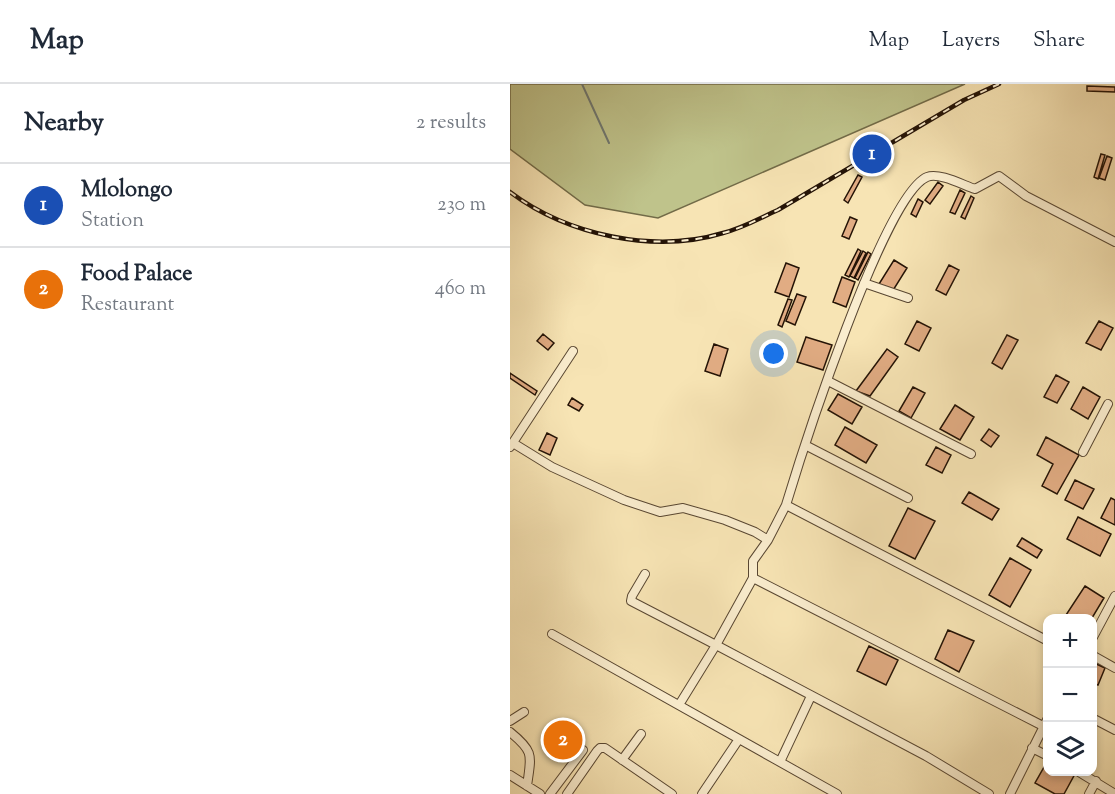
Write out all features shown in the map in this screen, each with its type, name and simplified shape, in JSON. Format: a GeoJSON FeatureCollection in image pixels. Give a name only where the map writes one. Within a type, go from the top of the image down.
{"type":"FeatureCollection","features":[{"type":"Feature","properties":{"kind":"street"},"geometry":{"type":"LineString","coordinates":[[679,705],[753,578],[753,561],[768,540],[786,505],[805,445],[864,283],[903,203],[924,178],[935,176],[975,189],[999,176],[1026,196],[1115,242]]}},
{"type":"Feature","properties":{"kind":"street"},"geometry":{"type":"LineString","coordinates":[[864,283],[908,298]]}},
{"type":"Feature","properties":{"kind":"street"},"geometry":{"type":"LineString","coordinates":[[573,351],[511,445],[552,467],[624,500],[660,512],[683,508],[694,511],[725,520],[768,540]]}},
{"type":"Feature","properties":{"kind":"street"},"geometry":{"type":"LineString","coordinates":[[828,381],[971,454]]}},
{"type":"Feature","properties":{"kind":"street"},"geometry":{"type":"LineString","coordinates":[[1083,452],[1108,404]]}},
{"type":"Feature","properties":{"kind":"street"},"geometry":{"type":"LineString","coordinates":[[805,445],[908,498]]}},
{"type":"Feature","properties":{"kind":"street"},"geometry":{"type":"LineString","coordinates":[[786,505],[1043,639]]}},
{"type":"Feature","properties":{"kind":"street"},"geometry":{"type":"LineString","coordinates":[[645,574],[631,601],[926,756],[988,794]]}},
{"type":"Feature","properties":{"kind":"street"},"geometry":{"type":"LineString","coordinates":[[753,578],[1043,726],[1010,794]]}},
{"type":"Feature","properties":{"kind":"street"},"geometry":{"type":"LineString","coordinates":[[1097,630],[1115,596]]}},
{"type":"Feature","properties":{"kind":"street"},"geometry":{"type":"LineString","coordinates":[[552,634],[837,794]]}},
{"type":"Feature","properties":{"kind":"street"},"geometry":{"type":"LineString","coordinates":[[1097,658],[1115,668]]}},
{"type":"Feature","properties":{"kind":"street"},"geometry":{"type":"LineString","coordinates":[[780,762],[811,696]]}},
{"type":"Feature","properties":{"kind":"street"},"geometry":{"type":"LineString","coordinates":[[510,721],[524,712]]}},
{"type":"Feature","properties":{"kind":"street"},"geometry":{"type":"LineString","coordinates":[[1097,721],[1115,730]]}},
{"type":"Feature","properties":{"kind":"street"},"geometry":{"type":"LineString","coordinates":[[510,732],[526,746],[529,752],[527,786]]}},
{"type":"Feature","properties":{"kind":"street"},"geometry":{"type":"LineString","coordinates":[[622,760],[641,734]]}},
{"type":"Feature","properties":{"kind":"street"},"geometry":{"type":"LineString","coordinates":[[702,794],[739,739]]}},
{"type":"Feature","properties":{"kind":"street"},"geometry":{"type":"LineString","coordinates":[[567,794],[600,748],[605,748],[672,794]]}},
{"type":"Feature","properties":{"kind":"street"},"geometry":{"type":"LineString","coordinates":[[1032,748],[1043,754]]}},
{"type":"Feature","properties":{"kind":"street"},"geometry":{"type":"LineString","coordinates":[[550,794],[583,750]]}},
{"type":"Feature","properties":{"kind":"street"},"geometry":{"type":"LineString","coordinates":[[510,775],[540,794]]}},
{"type":"Feature","properties":{"kind":"street"},"geometry":{"type":"LineString","coordinates":[[1088,776],[1115,794]]}},
{"type":"Feature","properties":{"kind":"street"},"geometry":{"type":"LineString","coordinates":[[1089,794],[1096,781]]}},
{"type":"Feature","properties":{"kind":"green space"},"geometry":{"type":"Polygon","coordinates":[[[510,84],[965,84],[658,218],[585,205],[510,149],[510,84]]]}},
{"type":"Feature","properties":{"kind":"building"},"geometry":{"type":"Polygon","coordinates":[[[1087,86],[1115,87],[1115,92],[1087,91],[1087,86]]]}},
{"type":"Feature","properties":{"kind":"building"},"geometry":{"type":"Polygon","coordinates":[[[1101,154],[1105,155],[1098,179],[1094,177],[1101,154]]]}},
{"type":"Feature","properties":{"kind":"building"},"geometry":{"type":"Polygon","coordinates":[[[1107,156],[1112,158],[1105,180],[1099,178],[1107,156]]]}},
{"type":"Feature","properties":{"kind":"building"},"geometry":{"type":"Polygon","coordinates":[[[858,175],[862,177],[848,203],[844,200],[858,175]]]}},
{"type":"Feature","properties":{"kind":"building"},"geometry":{"type":"Polygon","coordinates":[[[938,182],[943,186],[930,204],[925,200],[938,182]]]}},
{"type":"Feature","properties":{"kind":"building"},"geometry":{"type":"Polygon","coordinates":[[[960,190],[965,193],[955,214],[950,212],[960,190]]]}},
{"type":"Feature","properties":{"kind":"building"},"geometry":{"type":"Polygon","coordinates":[[[971,196],[974,198],[965,219],[961,217],[971,196]]]}},
{"type":"Feature","properties":{"kind":"building"},"geometry":{"type":"Polygon","coordinates":[[[918,199],[923,202],[916,217],[911,214],[918,199]]]}},
{"type":"Feature","properties":{"kind":"building"},"geometry":{"type":"Polygon","coordinates":[[[850,217],[857,220],[849,239],[842,236],[850,217]]]}},
{"type":"Feature","properties":{"kind":"building"},"geometry":{"type":"Polygon","coordinates":[[[858,249],[861,251],[849,277],[845,275],[858,249]]]}},
{"type":"Feature","properties":{"kind":"building"},"geometry":{"type":"Polygon","coordinates":[[[863,251],[866,253],[854,278],[850,276],[863,251]]]}},
{"type":"Feature","properties":{"kind":"building"},"geometry":{"type":"Polygon","coordinates":[[[868,252],[871,254],[858,280],[855,278],[868,252]]]}},
{"type":"Feature","properties":{"kind":"building"},"geometry":{"type":"Polygon","coordinates":[[[894,260],[907,268],[892,292],[879,284],[894,260]]]}},
{"type":"Feature","properties":{"kind":"building"},"geometry":{"type":"Polygon","coordinates":[[[786,263],[799,268],[789,297],[775,292],[786,263]]]}},
{"type":"Feature","properties":{"kind":"building"},"geometry":{"type":"Polygon","coordinates":[[[949,265],[959,270],[946,295],[936,290],[949,265]]]}},
{"type":"Feature","properties":{"kind":"building"},"geometry":{"type":"Polygon","coordinates":[[[842,277],[855,282],[846,307],[833,302],[842,277]]]}},
{"type":"Feature","properties":{"kind":"building"},"geometry":{"type":"Polygon","coordinates":[[[797,294],[806,297],[795,325],[786,321],[797,294]]]}},
{"type":"Feature","properties":{"kind":"building"},"geometry":{"type":"Polygon","coordinates":[[[788,299],[792,300],[782,327],[778,325],[788,299]]]}},
{"type":"Feature","properties":{"kind":"building"},"geometry":{"type":"Polygon","coordinates":[[[917,321],[931,328],[919,351],[905,344],[917,321]]]}},
{"type":"Feature","properties":{"kind":"building"},"geometry":{"type":"Polygon","coordinates":[[[1099,321],[1113,328],[1101,350],[1086,343],[1099,321]]]}},
{"type":"Feature","properties":{"kind":"building"},"geometry":{"type":"Polygon","coordinates":[[[543,334],[554,343],[548,350],[537,341],[543,334]]]}},
{"type":"Feature","properties":{"kind":"building"},"geometry":{"type":"Polygon","coordinates":[[[1007,335],[1018,340],[1002,369],[992,363],[1007,335]]]}},
{"type":"Feature","properties":{"kind":"building"},"geometry":{"type":"Polygon","coordinates":[[[806,337],[832,345],[823,370],[797,362],[806,337]]]}},
{"type":"Feature","properties":{"kind":"building"},"geometry":{"type":"Polygon","coordinates":[[[714,344],[728,349],[720,376],[705,371],[714,344]]]}},
{"type":"Feature","properties":{"kind":"building"},"geometry":{"type":"Polygon","coordinates":[[[887,349],[898,357],[870,396],[856,391],[887,349]]]}},
{"type":"Feature","properties":{"kind":"building"},"geometry":{"type":"Polygon","coordinates":[[[510,373],[537,391],[535,395],[510,378],[510,373]]]}},
{"type":"Feature","properties":{"kind":"building"},"geometry":{"type":"Polygon","coordinates":[[[1056,375],[1069,382],[1057,403],[1044,397],[1056,375]]]}},
{"type":"Feature","properties":{"kind":"building"},"geometry":{"type":"Polygon","coordinates":[[[913,387],[925,393],[911,418],[899,411],[913,387]]]}},
{"type":"Feature","properties":{"kind":"building"},"geometry":{"type":"Polygon","coordinates":[[[1083,387],[1100,397],[1088,419],[1071,409],[1083,387]]]}},
{"type":"Feature","properties":{"kind":"building"},"geometry":{"type":"Polygon","coordinates":[[[838,394],[862,407],[852,424],[828,410],[838,394]]]}},
{"type":"Feature","properties":{"kind":"building"},"geometry":{"type":"Polygon","coordinates":[[[572,398],[583,405],[579,411],[568,405],[572,398]]]}},
{"type":"Feature","properties":{"kind":"building"},"geometry":{"type":"Polygon","coordinates":[[[955,405],[974,417],[960,440],[940,429],[955,405]]]}},
{"type":"Feature","properties":{"kind":"building"},"geometry":{"type":"Polygon","coordinates":[[[845,427],[877,445],[866,463],[835,445],[845,427]]]}},
{"type":"Feature","properties":{"kind":"building"},"geometry":{"type":"Polygon","coordinates":[[[989,429],[999,436],[991,447],[981,440],[989,429]]]}},
{"type":"Feature","properties":{"kind":"building"},"geometry":{"type":"Polygon","coordinates":[[[547,433],[557,438],[550,455],[539,450],[547,433]]]}},
{"type":"Feature","properties":{"kind":"building"},"geometry":{"type":"Polygon","coordinates":[[[1046,437],[1079,455],[1057,494],[1042,486],[1053,464],[1037,455],[1046,437]]]}},
{"type":"Feature","properties":{"kind":"building"},"geometry":{"type":"Polygon","coordinates":[[[936,447],[951,455],[942,473],[926,465],[936,447]]]}},
{"type":"Feature","properties":{"kind":"building"},"geometry":{"type":"Polygon","coordinates":[[[1075,480],[1094,489],[1083,509],[1065,500],[1075,480]]]}},
{"type":"Feature","properties":{"kind":"building"},"geometry":{"type":"Polygon","coordinates":[[[969,492],[999,509],[992,520],[962,503],[969,492]]]}},
{"type":"Feature","properties":{"kind":"building"},"geometry":{"type":"Polygon","coordinates":[[[1111,498],[1115,500],[1115,525],[1101,518],[1111,498]]]}},
{"type":"Feature","properties":{"kind":"building"},"geometry":{"type":"Polygon","coordinates":[[[908,508],[935,521],[915,559],[889,546],[908,508]]]}},
{"type":"Feature","properties":{"kind":"building"},"geometry":{"type":"Polygon","coordinates":[[[1078,517],[1111,534],[1100,556],[1067,539],[1078,517]]]}},
{"type":"Feature","properties":{"kind":"building"},"geometry":{"type":"Polygon","coordinates":[[[1022,538],[1042,550],[1037,558],[1017,546],[1022,538]]]}},
{"type":"Feature","properties":{"kind":"building"},"geometry":{"type":"Polygon","coordinates":[[[1010,558],[1031,570],[1010,607],[989,595],[1010,558]]]}},
{"type":"Feature","properties":{"kind":"building"},"geometry":{"type":"Polygon","coordinates":[[[1085,586],[1104,598],[1094,614],[1067,614],[1085,586]]]}},
{"type":"Feature","properties":{"kind":"building"},"geometry":{"type":"Polygon","coordinates":[[[948,630],[974,641],[959,672],[935,659],[948,630]]]}},
{"type":"Feature","properties":{"kind":"building"},"geometry":{"type":"Polygon","coordinates":[[[869,646],[898,660],[886,685],[857,671],[869,646]]]}},
{"type":"Feature","properties":{"kind":"building"},"geometry":{"type":"Polygon","coordinates":[[[1097,664],[1105,668],[1097,685],[1097,664]]]}},
{"type":"Feature","properties":{"kind":"building"},"geometry":{"type":"Polygon","coordinates":[[[1043,769],[1043,776],[1074,776],[1064,794],[1055,794],[1035,783],[1043,769]]]}},
{"type":"Feature","properties":{"kind":"waterway"},"geometry":{"type":"LineString","coordinates":[[582,84],[609,143]]}},
{"type":"Feature","properties":{"kind":"railway"},"geometry":{"type":"LineString","coordinates":[[510,192],[558,220],[584,229],[640,241],[669,242],[696,239],[738,228],[778,210],[964,100],[999,84]]}},
{"type":"Feature","properties":{"kind":"place","name":"Mlolongo"},"geometry":{"type":"Point","coordinates":[872,154]}},
{"type":"Feature","properties":{"kind":"place","name":"Food Palace"},"geometry":{"type":"Point","coordinates":[563,740]}}]}
